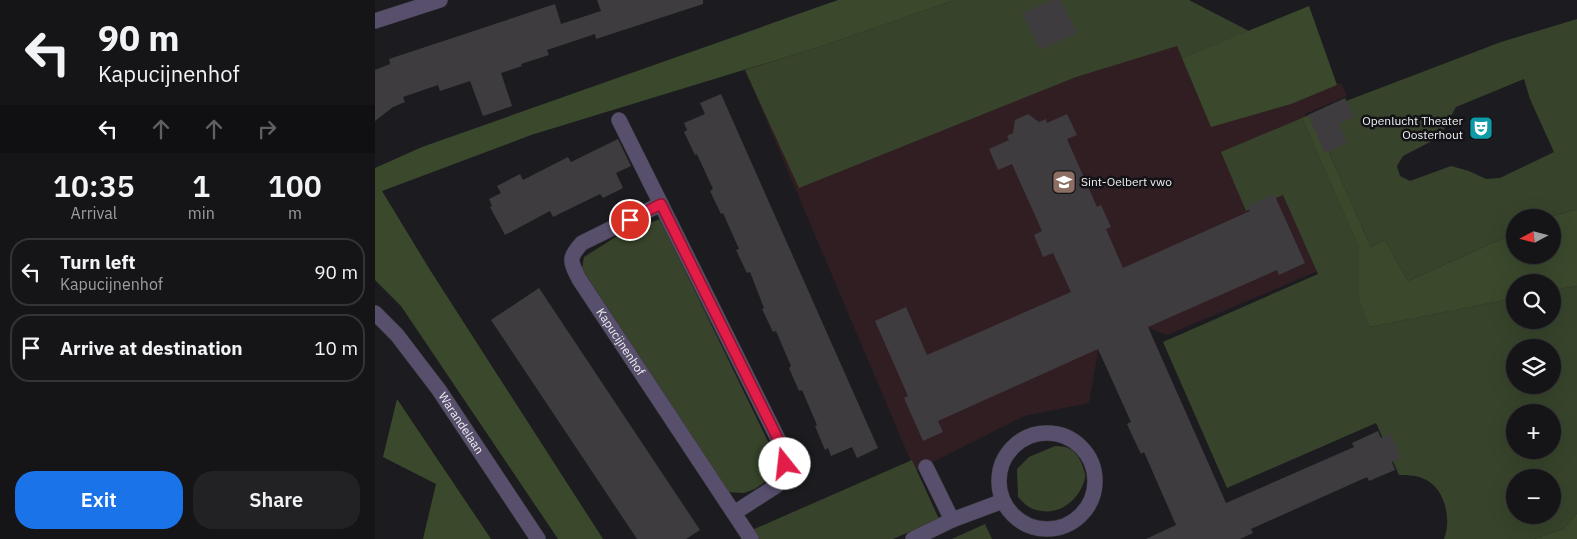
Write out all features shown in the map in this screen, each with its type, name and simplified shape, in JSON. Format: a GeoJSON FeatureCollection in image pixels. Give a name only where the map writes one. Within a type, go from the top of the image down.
{"type":"FeatureCollection","features":[{"type":"Feature","properties":{"kind":"street"},"geometry":{"type":"LineString","coordinates":[[375,21],[439,0]]}},
{"type":"Feature","properties":{"kind":"street"},"geometry":{"type":"LineString","coordinates":[[619,120],[785,453],[786,475],[776,486],[734,513]]}},
{"type":"Feature","properties":{"kind":"street","name":"Kapucijnenhof"},"geometry":{"type":"LineString","coordinates":[[661,204],[582,243],[573,252],[571,264],[579,279],[751,539]]}},
{"type":"Feature","properties":{"kind":"street","name":"Warandelaan"},"geometry":{"type":"LineString","coordinates":[[375,313],[397,335],[439,390],[538,539]]}},
{"type":"Feature","properties":{"kind":"street"},"geometry":{"type":"LineString","coordinates":[[1048,432],[1063,435],[1077,443],[1088,456],[1094,471],[1095,487],[1090,502],[1081,515],[1069,524],[1054,529],[1035,527],[1024,523],[1011,514],[1003,501],[998,485],[999,469],[1006,454],[1017,442],[1031,434],[1048,432]]}},
{"type":"Feature","properties":{"kind":"street"},"geometry":{"type":"LineString","coordinates":[[926,467],[952,520]]}},
{"type":"Feature","properties":{"kind":"street"},"geometry":{"type":"LineString","coordinates":[[913,539],[952,520],[1003,501]]}},
{"type":"Feature","properties":{"kind":"shaded area","name":"Sint-Oelbert vwo"},"geometry":{"type":"Polygon","coordinates":[[[956,0],[1146,0],[1312,84],[1341,83],[1347,96],[1305,114],[1365,251],[1167,335],[1149,328],[1098,351],[1089,403],[1024,416],[915,471],[745,70],[956,0]]]}},
{"type":"Feature","properties":{"kind":"green space"},"geometry":{"type":"Polygon","coordinates":[[[838,0],[955,0],[819,47],[531,135],[382,191],[430,270],[603,539],[558,539],[401,306],[375,280],[375,168],[422,147],[838,0]]]}},
{"type":"Feature","properties":{"kind":"green space"},"geometry":{"type":"Polygon","coordinates":[[[955,0],[1189,0],[1249,31],[1182,58],[1177,46],[1076,77],[799,188],[745,70],[819,47],[955,0]]]}},
{"type":"Feature","properties":{"kind":"green space"},"geometry":{"type":"Polygon","coordinates":[[[1309,6],[1337,85],[1291,104],[1211,127],[1182,58],[1309,6]]]}},
{"type":"Feature","properties":{"kind":"green space"},"geometry":{"type":"Polygon","coordinates":[[[1577,19],[1577,209],[1561,214],[1561,209],[1506,209],[1506,237],[1408,281],[1385,240],[1371,247],[1312,114],[1501,42],[1577,19]],[[1524,79],[1456,107],[1443,131],[1432,141],[1403,156],[1397,166],[1400,176],[1410,181],[1451,166],[1469,171],[1486,179],[1500,178],[1554,152],[1530,99],[1524,79]]]}},
{"type":"Feature","properties":{"kind":"green space"},"geometry":{"type":"Polygon","coordinates":[[[1312,114],[1371,247],[1385,240],[1408,281],[1506,237],[1506,264],[1561,264],[1561,214],[1577,209],[1577,286],[1561,289],[1561,274],[1506,274],[1506,300],[1370,327],[1359,297],[1359,248],[1302,118],[1312,114]]]}},
{"type":"Feature","properties":{"kind":"green space"},"geometry":{"type":"Polygon","coordinates":[[[1302,118],[1359,248],[1360,267],[1370,327],[1506,300],[1506,329],[1561,329],[1561,289],[1577,286],[1577,513],[1563,529],[1534,539],[1444,539],[1447,513],[1441,496],[1430,482],[1422,478],[1399,475],[1376,423],[1227,488],[1163,342],[1318,274],[1283,195],[1246,211],[1221,152],[1302,118]]]}},
{"type":"Feature","properties":{"kind":"green space"},"geometry":{"type":"Polygon","coordinates":[[[660,219],[778,462],[777,473],[755,489],[744,493],[727,492],[582,269],[584,257],[619,235],[660,219]]]}},
{"type":"Feature","properties":{"kind":"green space"},"geometry":{"type":"Polygon","coordinates":[[[397,399],[491,539],[423,539],[436,484],[383,457],[397,399]]]}},
{"type":"Feature","properties":{"kind":"green space"},"geometry":{"type":"Polygon","coordinates":[[[1055,446],[1067,448],[1075,453],[1084,470],[1084,481],[1077,495],[1067,505],[1048,511],[1033,509],[1018,497],[1017,469],[1029,457],[1055,446]]]}},
{"type":"Feature","properties":{"kind":"green space"},"geometry":{"type":"Polygon","coordinates":[[[912,460],[939,519],[893,539],[757,539],[752,530],[912,460]]]}},
{"type":"Feature","properties":{"kind":"green space"},"geometry":{"type":"Polygon","coordinates":[[[1577,513],[1577,539],[1534,539],[1563,529],[1577,513]]]}},
{"type":"Feature","properties":{"kind":"green space"},"geometry":{"type":"Polygon","coordinates":[[[985,524],[992,539],[952,539],[985,524]]]}},
{"type":"Feature","properties":{"kind":"building"},"geometry":{"type":"Polygon","coordinates":[[[597,0],[703,0],[703,4],[596,39],[595,34],[547,50],[549,55],[501,73],[512,106],[483,116],[470,81],[440,91],[438,85],[403,97],[405,102],[393,107],[375,121],[375,70],[390,64],[389,59],[555,4],[561,24],[601,11],[597,0]]]}},
{"type":"Feature","properties":{"kind":"building"},"geometry":{"type":"Polygon","coordinates":[[[1053,0],[1061,0],[1077,33],[1040,50],[1022,13],[1053,0]]]}},
{"type":"Feature","properties":{"kind":"building"},"geometry":{"type":"Polygon","coordinates":[[[721,94],[878,448],[857,458],[852,447],[831,456],[828,448],[825,450],[815,426],[817,425],[802,390],[799,391],[776,331],[773,332],[762,309],[764,308],[750,272],[747,273],[736,250],[739,249],[723,213],[721,214],[710,191],[713,189],[697,154],[695,155],[684,132],[687,130],[684,123],[705,114],[700,103],[721,94]]]}},
{"type":"Feature","properties":{"kind":"building"},"geometry":{"type":"Polygon","coordinates":[[[1345,98],[1354,117],[1339,124],[1347,143],[1325,153],[1308,115],[1345,98]]]}},
{"type":"Feature","properties":{"kind":"building"},"geometry":{"type":"Polygon","coordinates":[[[1028,114],[1039,122],[1046,119],[1047,123],[1067,114],[1077,135],[1067,139],[1097,207],[1101,205],[1111,227],[1106,229],[1123,268],[1250,211],[1248,206],[1274,194],[1305,263],[1279,275],[1277,270],[1148,327],[1226,503],[1354,447],[1352,443],[1378,431],[1381,438],[1391,434],[1401,458],[1392,462],[1395,470],[1369,481],[1367,477],[1251,529],[1253,533],[1240,539],[1146,539],[1176,525],[1144,452],[1141,454],[1127,424],[1131,422],[1098,349],[938,421],[943,432],[923,441],[904,398],[908,396],[875,321],[906,307],[927,355],[1071,292],[1053,253],[1043,257],[1034,235],[1042,231],[1012,164],[998,170],[989,149],[1009,140],[1007,136],[1013,133],[1015,120],[1028,114]]]}},
{"type":"Feature","properties":{"kind":"building"},"geometry":{"type":"Polygon","coordinates":[[[618,139],[631,166],[616,173],[623,188],[603,198],[600,194],[553,217],[550,211],[505,235],[490,207],[492,206],[489,199],[501,193],[497,186],[520,174],[523,180],[568,157],[571,162],[618,139]]]}},
{"type":"Feature","properties":{"kind":"building"},"geometry":{"type":"Polygon","coordinates":[[[539,288],[700,530],[686,539],[637,539],[491,320],[539,288]]]}},
{"type":"Feature","properties":{"kind":"place","name":"Openlucht Theater Oosterhout"},"geometry":{"type":"Point","coordinates":[1481,128]}},
{"type":"Feature","properties":{"kind":"place","name":"Sint-Oelbert vwo"},"geometry":{"type":"Point","coordinates":[1064,182]}},
{"type":"Feature","properties":{"kind":"route"},"geometry":{"type":"LineString","coordinates":[[630,220],[661,204],[785,453],[785,464]]}}]}
